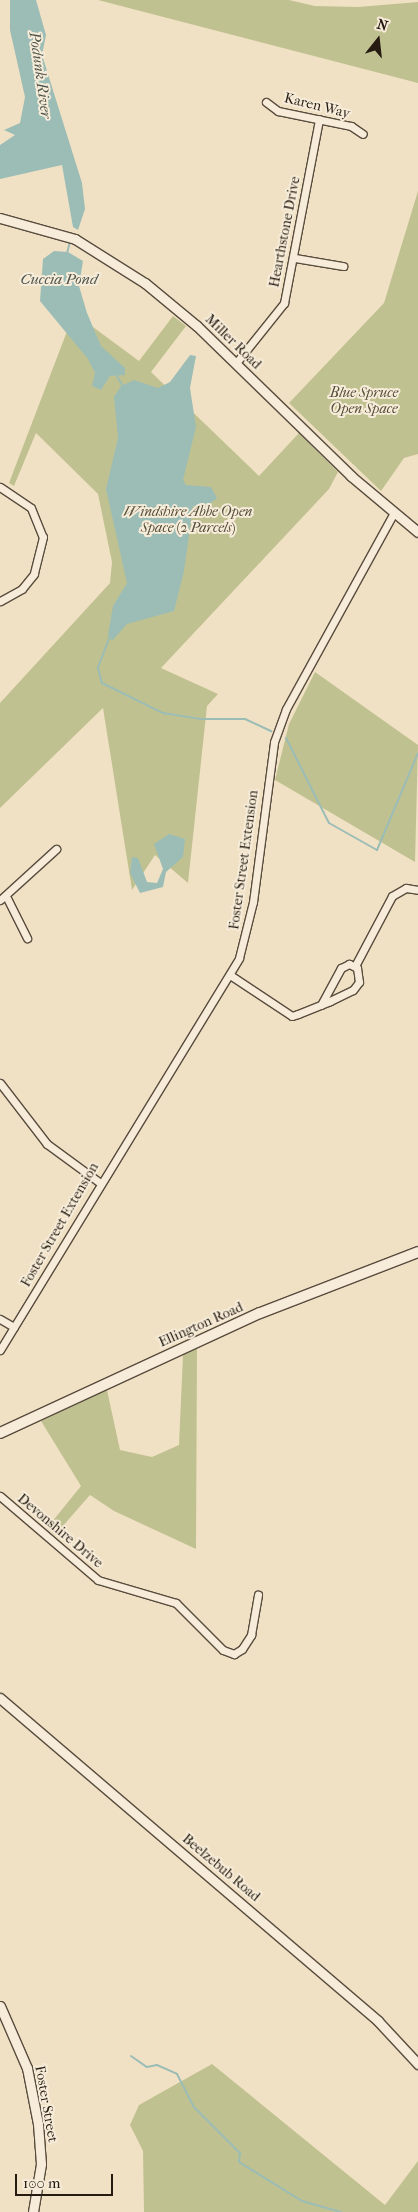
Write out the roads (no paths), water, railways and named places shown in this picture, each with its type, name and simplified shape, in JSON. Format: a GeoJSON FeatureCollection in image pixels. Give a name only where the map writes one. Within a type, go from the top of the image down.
{"type":"FeatureCollection","features":[{"type":"Feature","properties":{"kind":"main road","name":"Ellington Road"},"geometry":{"type":"LineString","coordinates":[[0,1433],[260,1313],[418,1252]]}},
{"type":"Feature","properties":{"kind":"street","name":"Karen Way"},"geometry":{"type":"LineString","coordinates":[[266,102],[278,111],[351,126],[363,134]]}},
{"type":"Feature","properties":{"kind":"street","name":"Hearthstone Drive"},"geometry":{"type":"LineString","coordinates":[[236,363],[281,308],[295,258],[319,119]]}},
{"type":"Feature","properties":{"kind":"street","name":"Miller Road"},"geometry":{"type":"LineString","coordinates":[[0,218],[75,239],[119,263],[236,363],[394,514],[418,532]]}},
{"type":"Feature","properties":{"kind":"street"},"geometry":{"type":"LineString","coordinates":[[295,258],[343,266]]}},
{"type":"Feature","properties":{"kind":"street"},"geometry":{"type":"LineString","coordinates":[[0,487],[31,508],[43,537],[34,574],[22,589],[0,601]]}},
{"type":"Feature","properties":{"kind":"street","name":"Foster Street Extension"},"geometry":{"type":"LineString","coordinates":[[0,1350],[99,1182],[230,975],[246,940],[274,742],[286,709],[394,514]]}},
{"type":"Feature","properties":{"kind":"street"},"geometry":{"type":"LineString","coordinates":[[27,938],[3,899],[56,849]]}},
{"type":"Feature","properties":{"kind":"street"},"geometry":{"type":"LineString","coordinates":[[355,966],[392,896],[406,888],[418,890]]}},
{"type":"Feature","properties":{"kind":"street"},"geometry":{"type":"LineString","coordinates":[[230,975],[288,1015],[321,1005],[356,988],[359,974],[355,966]]}},
{"type":"Feature","properties":{"kind":"street"},"geometry":{"type":"LineString","coordinates":[[321,1005],[341,968],[355,966]]}},
{"type":"Feature","properties":{"kind":"street"},"geometry":{"type":"LineString","coordinates":[[0,1083],[47,1144],[99,1182]]}},
{"type":"Feature","properties":{"kind":"street"},"geometry":{"type":"LineString","coordinates":[[0,1319],[14,1327]]}},
{"type":"Feature","properties":{"kind":"street","name":"Devonshire Drive"},"geometry":{"type":"LineString","coordinates":[[0,1496],[98,1580],[176,1603],[223,1650],[234,1654],[251,1635],[258,1595]]}},
{"type":"Feature","properties":{"kind":"street","name":"Beelzebub Road"},"geometry":{"type":"LineString","coordinates":[[0,1698],[373,2016],[418,2064]]}},
{"type":"Feature","properties":{"kind":"street","name":"Foster Street"},"geometry":{"type":"LineString","coordinates":[[0,2006],[27,2068],[38,2124],[41,2164],[33,2212]]}},
{"type":"Feature","properties":{"kind":"water"},"geometry":{"type":"Polygon","coordinates":[[[10,0],[36,0],[46,35],[42,55],[82,183],[85,209],[78,230],[73,227],[62,165],[0,179],[0,145],[15,135],[4,130],[20,123],[25,97],[10,30],[10,0]]]}},
{"type":"Feature","properties":{"kind":"water","name":"Cuccia Pond"},"geometry":{"type":"Polygon","coordinates":[[[54,251],[68,252],[83,261],[79,286],[87,313],[101,346],[125,368],[125,375],[110,376],[101,390],[92,386],[95,373],[88,359],[40,301],[43,259],[54,251]]]}},
{"type":"Feature","properties":{"kind":"water"},"geometry":{"type":"Polygon","coordinates":[[[190,355],[196,356],[190,388],[196,427],[183,480],[186,485],[211,487],[217,498],[207,506],[193,506],[184,571],[174,611],[127,624],[112,641],[108,635],[113,606],[127,583],[106,489],[118,438],[114,397],[121,386],[134,380],[158,388],[170,382],[190,355]]]}},
{"type":"Feature","properties":{"kind":"water"},"geometry":{"type":"Polygon","coordinates":[[[169,834],[185,839],[183,857],[166,872],[163,887],[140,893],[130,873],[132,857],[138,858],[147,882],[157,883],[163,869],[154,844],[169,834]]]}},
{"type":"Feature","properties":{"kind":"waterway","name":"Podunk River"},"geometry":{"type":"LineString","coordinates":[[67,253],[70,242]]}},
{"type":"Feature","properties":{"kind":"waterway","name":"Podunk River"},"geometry":{"type":"LineString","coordinates":[[115,373],[124,388]]}},
{"type":"Feature","properties":{"kind":"waterway","name":"Podunk River"},"geometry":{"type":"LineString","coordinates":[[110,636],[98,668],[102,683],[163,713],[199,719],[245,719],[271,731]]}},
{"type":"Feature","properties":{"kind":"waterway","name":"Podunk River"},"geometry":{"type":"LineString","coordinates":[[286,738],[329,823],[377,850],[418,753]]}},
{"type":"Feature","properties":{"kind":"waterway"},"geometry":{"type":"LineString","coordinates":[[131,2056],[147,2067],[157,2065],[177,2074],[193,2106],[240,2153],[239,2162],[302,2201],[341,2212]]}},
{"type":"Feature","properties":{"kind":"park label","name":"Blue Spruce Open Space"},"geometry":{"type":"Point","coordinates":[364,402]}},
{"type":"Feature","properties":{"kind":"park label","name":"Windshire Abbe Open Space (2 Parcels)"},"geometry":{"type":"Point","coordinates":[188,520]}}]}
